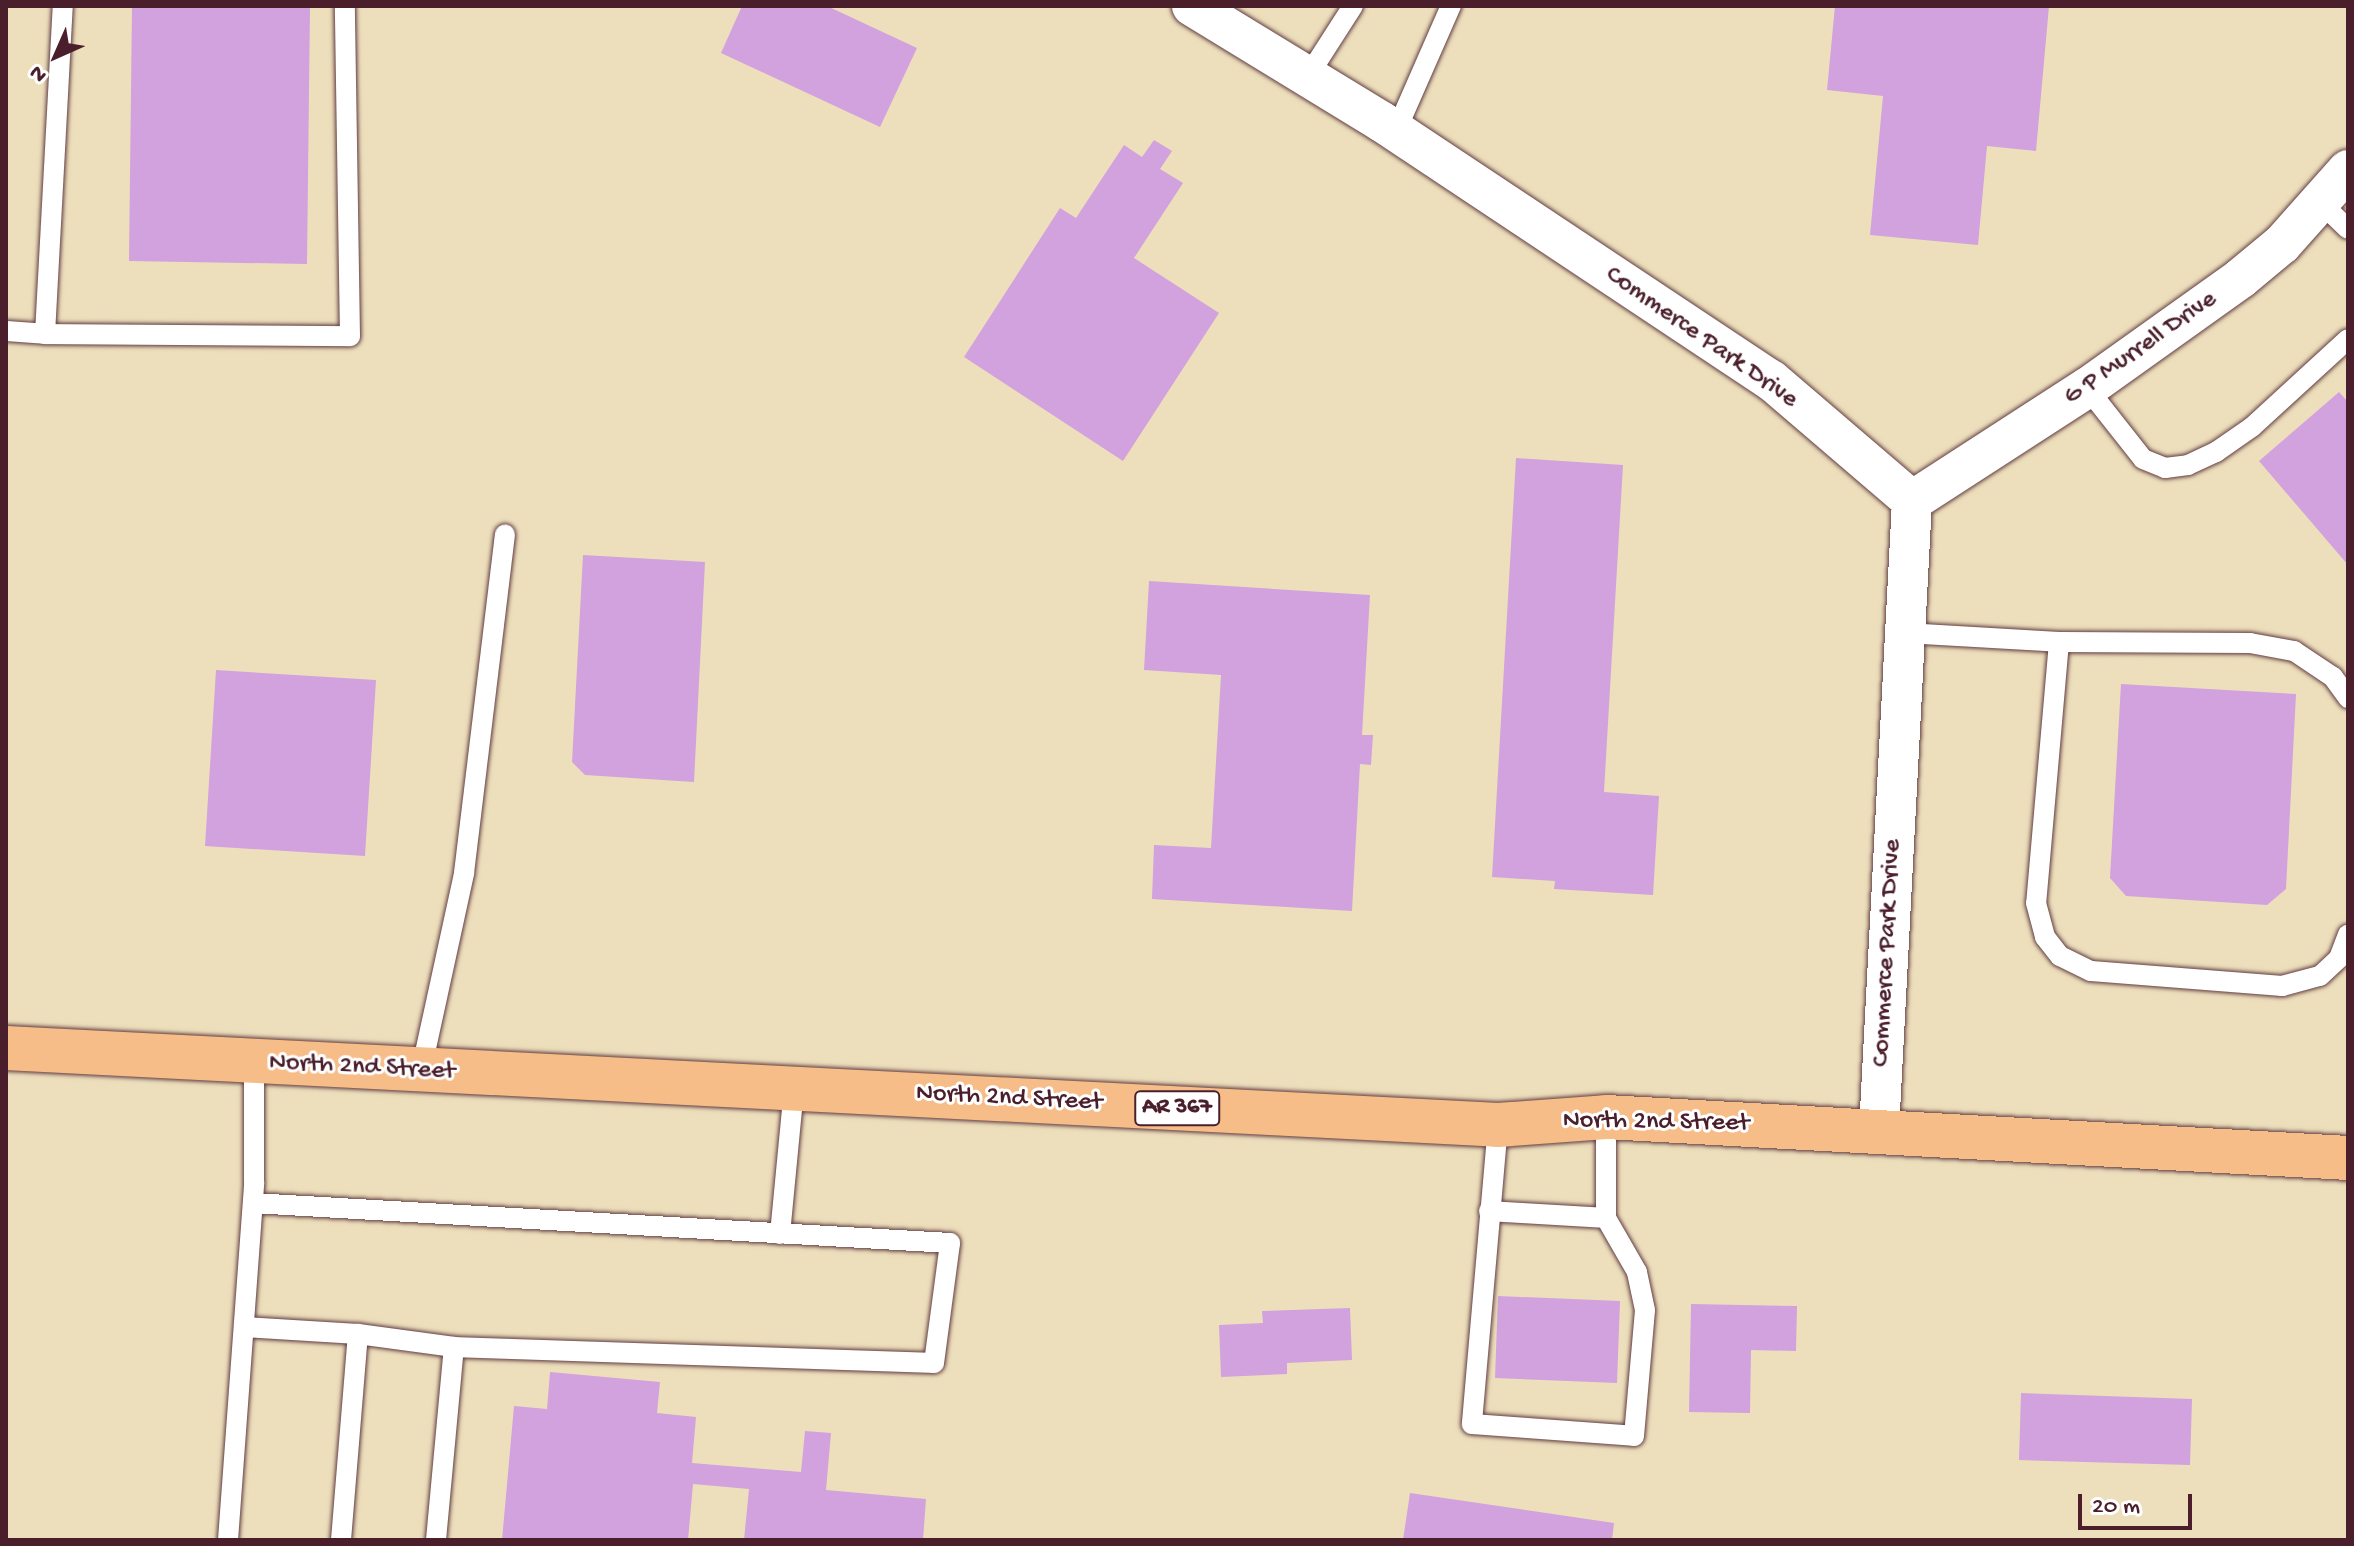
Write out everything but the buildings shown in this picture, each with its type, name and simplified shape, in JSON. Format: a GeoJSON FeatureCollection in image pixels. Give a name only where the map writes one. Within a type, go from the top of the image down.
{"type":"FeatureCollection","features":[{"type":"Feature","properties":{"kind":"main road","name":"North 2nd Street"},"geometry":{"type":"LineString","coordinates":[[6,1048],[1498,1125],[1606,1117],[2348,1158]]}},
{"type":"Feature","properties":{"kind":"street","name":"Commerce Park Drive"},"geometry":{"type":"LineString","coordinates":[[1192,6],[1396,131],[1771,380],[1912,501],[1879,1130]]}},
{"type":"Feature","properties":{"kind":"street","name":"G P Murrell Drive"},"geometry":{"type":"LineString","coordinates":[[1912,501],[2087,388],[2241,278],[2282,244],[2334,216],[2348,170]]}},
{"type":"Feature","properties":{"kind":"lane"},"geometry":{"type":"LineString","coordinates":[[45,334],[63,6]]}},
{"type":"Feature","properties":{"kind":"lane"},"geometry":{"type":"LineString","coordinates":[[6,331],[45,334],[350,336],[345,6]]}},
{"type":"Feature","properties":{"kind":"lane"},"geometry":{"type":"LineString","coordinates":[[1308,76],[1353,6]]}},
{"type":"Feature","properties":{"kind":"lane"},"geometry":{"type":"LineString","coordinates":[[1396,131],[1451,6]]}},
{"type":"Feature","properties":{"kind":"lane"},"geometry":{"type":"LineString","coordinates":[[2087,388],[2143,459],[2165,468],[2188,465],[2216,452],[2252,427],[2348,339]]}},
{"type":"Feature","properties":{"kind":"lane"},"geometry":{"type":"LineString","coordinates":[[421,1071],[464,873],[505,534]]}},
{"type":"Feature","properties":{"kind":"lane"},"geometry":{"type":"LineString","coordinates":[[1905,633],[2059,642],[2250,643],[2294,651],[2333,677],[2348,698]]}},
{"type":"Feature","properties":{"kind":"lane"},"geometry":{"type":"LineString","coordinates":[[2059,642],[2036,903],[2045,937],[2060,956],[2091,971],[2282,986],[2320,976],[2339,958],[2348,935]]}},
{"type":"Feature","properties":{"kind":"lane"},"geometry":{"type":"LineString","coordinates":[[228,1540],[253,1203],[254,1063]]}},
{"type":"Feature","properties":{"kind":"lane"},"geometry":{"type":"LineString","coordinates":[[780,1234],[794,1088]]}},
{"type":"Feature","properties":{"kind":"lane"},"geometry":{"type":"LineString","coordinates":[[1498,1125],[1472,1424],[1634,1436],[1645,1310],[1637,1272],[1606,1218],[1606,1117]]}},
{"type":"Feature","properties":{"kind":"lane"},"geometry":{"type":"LineString","coordinates":[[244,1327],[358,1334],[454,1347],[934,1363],[950,1243],[253,1203]]}},
{"type":"Feature","properties":{"kind":"lane"},"geometry":{"type":"LineString","coordinates":[[1489,1211],[1606,1218]]}},
{"type":"Feature","properties":{"kind":"lane"},"geometry":{"type":"LineString","coordinates":[[341,1540],[358,1334]]}},
{"type":"Feature","properties":{"kind":"lane"},"geometry":{"type":"LineString","coordinates":[[436,1540],[454,1347]]}}]}
